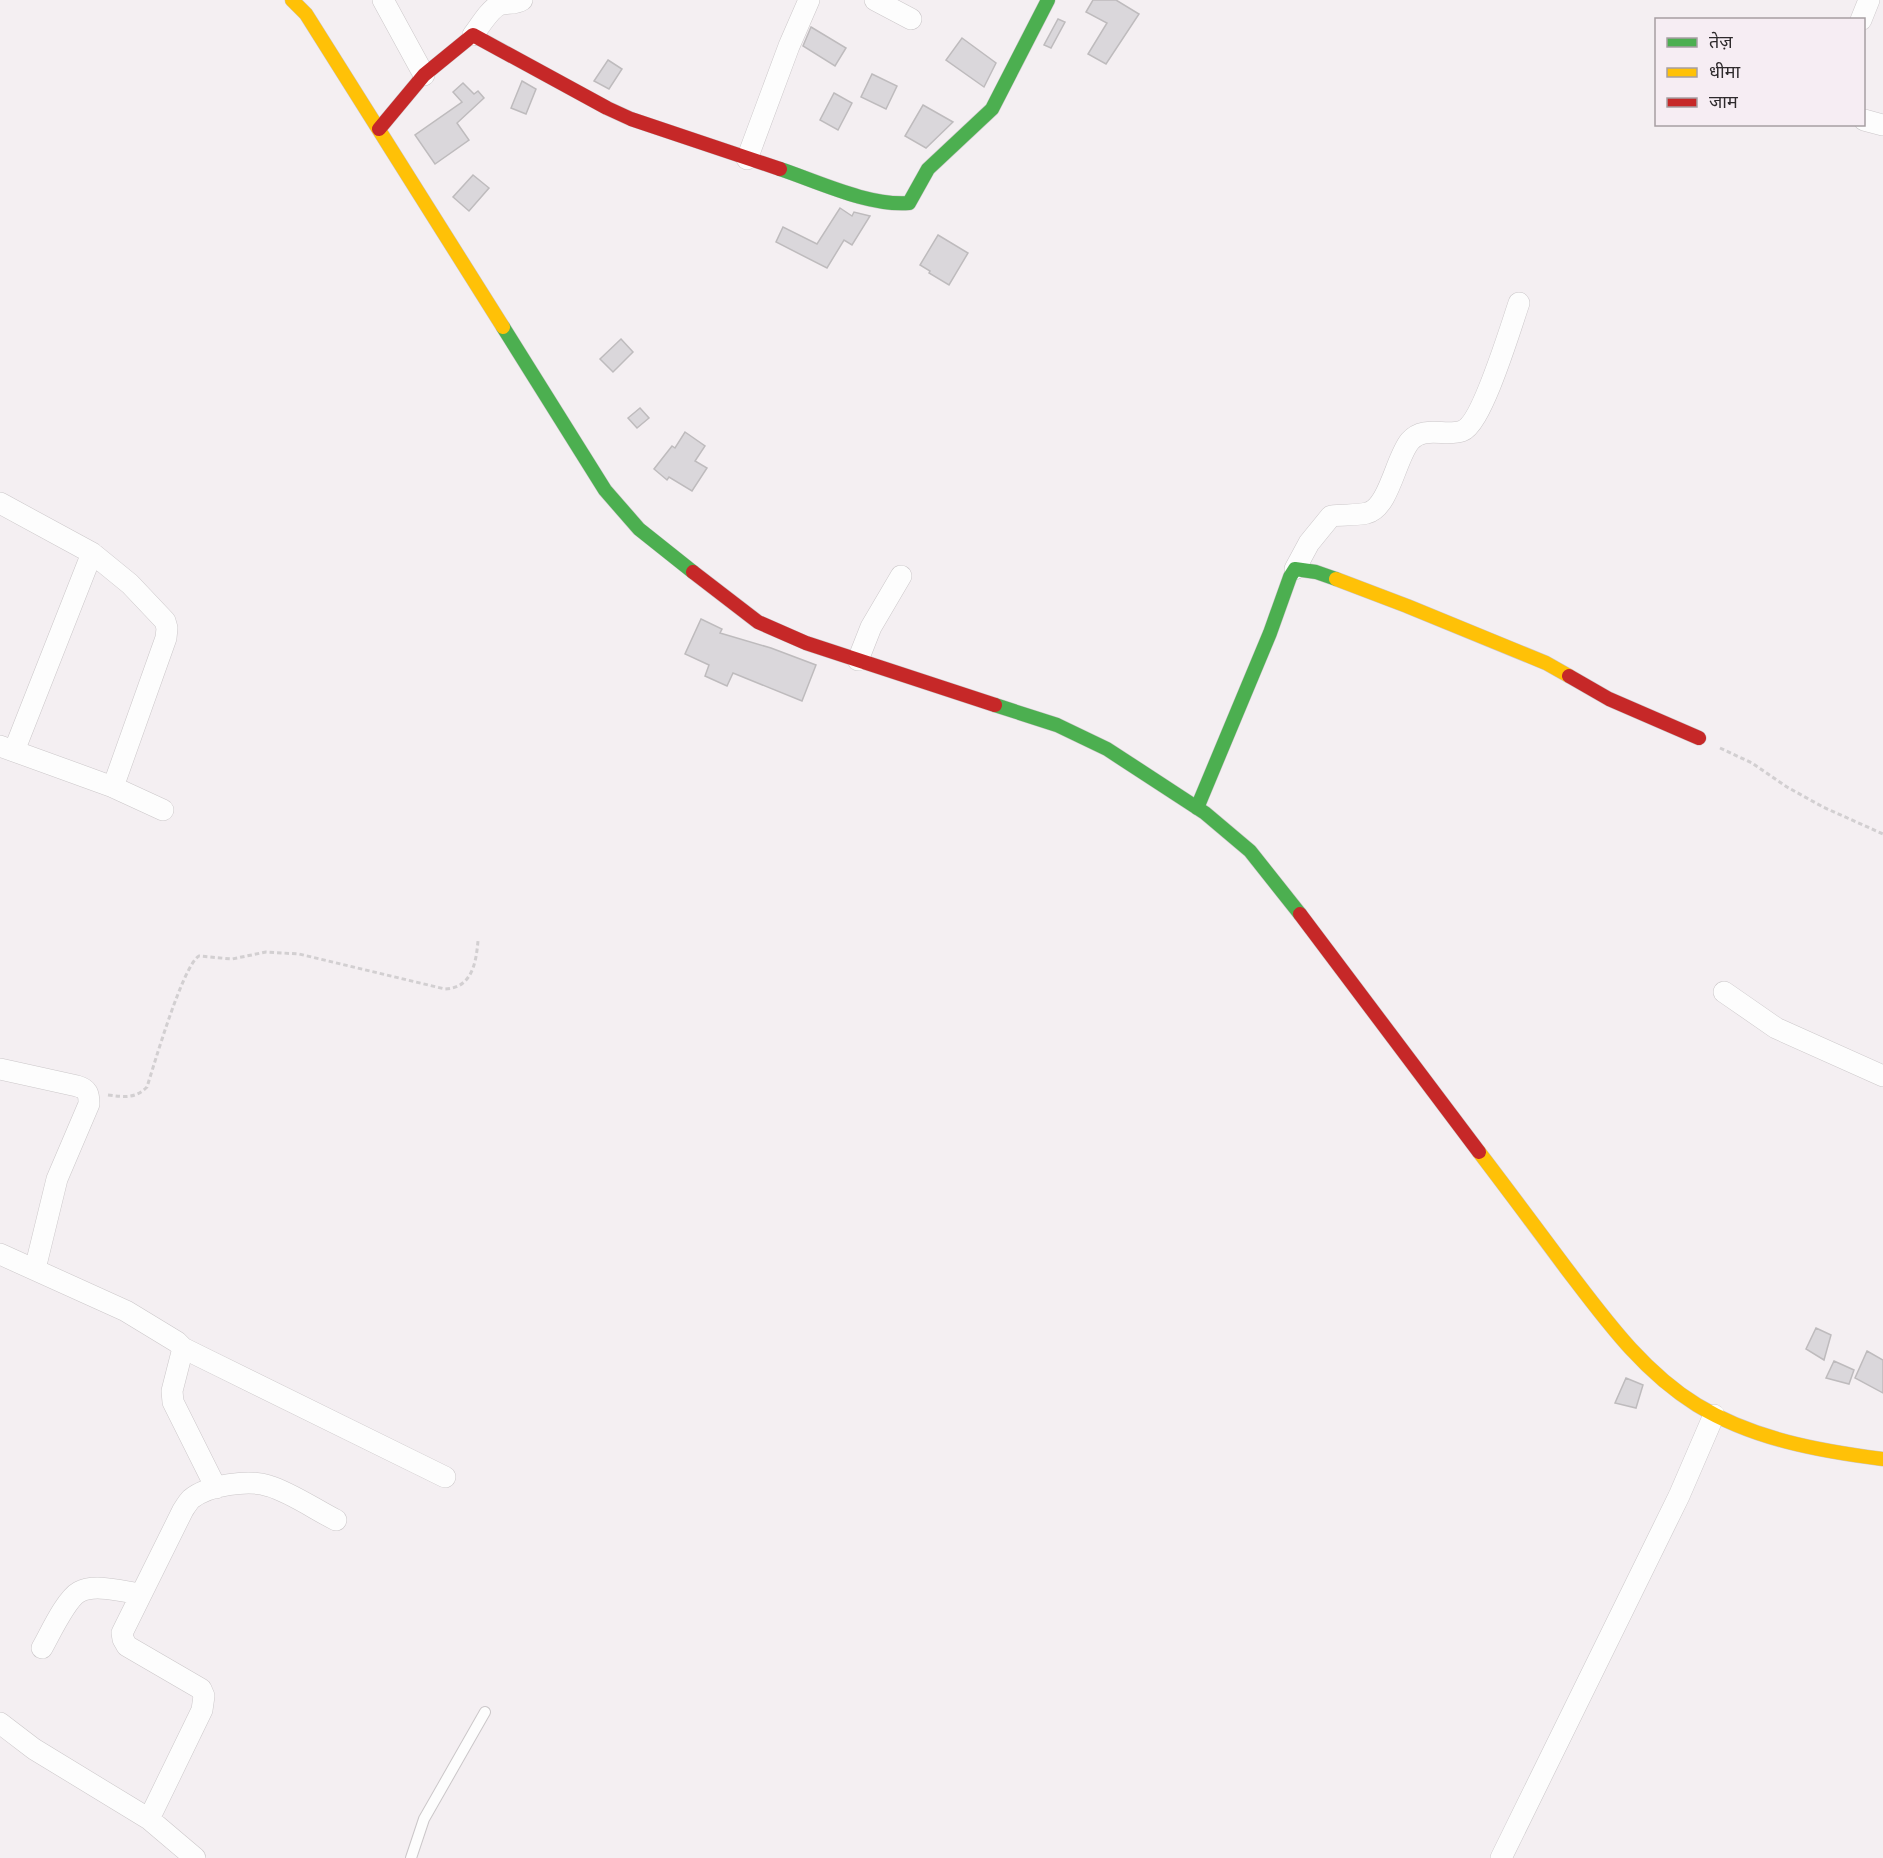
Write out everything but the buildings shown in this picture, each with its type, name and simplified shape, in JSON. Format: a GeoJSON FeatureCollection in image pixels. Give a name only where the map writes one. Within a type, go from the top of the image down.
{"type":"FeatureCollection","features":[{"type":"Feature","properties":{"kind":"street"},"geometry":{"type":"LineString","coordinates":[[292,0],[306,14],[605,490],[639,529],[758,622],[807,643],[1057,725],[1107,749],[1201,800],[1250,851],[1274,880],[1626,1345],[1647,1367],[1714,1415],[1757,1434],[1821,1451],[1883,1459]]}},
{"type":"Feature","properties":{"kind":"street"},"geometry":{"type":"LineString","coordinates":[[383,0],[424,75]]}},
{"type":"Feature","properties":{"kind":"street"},"geometry":{"type":"LineString","coordinates":[[747,159],[789,46],[809,0]]}},
{"type":"Feature","properties":{"kind":"street"},"geometry":{"type":"LineString","coordinates":[[875,0],[911,19]]}},
{"type":"Feature","properties":{"kind":"street"},"geometry":{"type":"LineString","coordinates":[[473,35],[607,108],[747,159],[866,198],[894,204],[909,203],[928,169],[992,109],[1048,0]]}},
{"type":"Feature","properties":{"kind":"street"},"geometry":{"type":"LineString","coordinates":[[1863,18],[1869,0]]}},
{"type":"Feature","properties":{"kind":"street"},"geometry":{"type":"LineString","coordinates":[[378,129],[424,75],[473,35],[496,7],[506,1]]}},
{"type":"Feature","properties":{"kind":"street"},"geometry":{"type":"LineString","coordinates":[[1865,120],[1883,125]]}},
{"type":"Feature","properties":{"kind":"street"},"geometry":{"type":"LineString","coordinates":[[1201,800],[1290,577],[1309,543],[1331,516],[1366,514],[1375,511],[1382,502],[1404,450],[1416,436],[1426,432],[1459,432],[1466,430],[1472,424],[1487,392],[1519,303]]}},
{"type":"Feature","properties":{"kind":"street"},"geometry":{"type":"LineString","coordinates":[[0,503],[92,553],[130,584],[165,621],[166,638],[113,787]]}},
{"type":"Feature","properties":{"kind":"street"},"geometry":{"type":"LineString","coordinates":[[92,553],[7,749],[113,787],[163,810]]}},
{"type":"Feature","properties":{"kind":"street"},"geometry":{"type":"LineString","coordinates":[[1295,569],[1316,572],[1407,606],[1546,663],[1609,699],[1699,738]]}},
{"type":"Feature","properties":{"kind":"street"},"geometry":{"type":"LineString","coordinates":[[858,660],[871,627],[901,576]]}},
{"type":"Feature","properties":{"kind":"street"},"geometry":{"type":"LineString","coordinates":[[1724,992],[1776,1028],[1883,1076]]}},
{"type":"Feature","properties":{"kind":"street"},"geometry":{"type":"LineString","coordinates":[[0,1070],[78,1086],[85,1088],[89,1094],[89,1104],[57,1179],[35,1269]]}},
{"type":"Feature","properties":{"kind":"street"},"geometry":{"type":"LineString","coordinates":[[0,1254],[126,1311],[183,1348],[445,1477]]}},
{"type":"Feature","properties":{"kind":"street"},"geometry":{"type":"LineString","coordinates":[[183,1348],[172,1391],[173,1402],[216,1488]]}},
{"type":"Feature","properties":{"kind":"street"},"geometry":{"type":"LineString","coordinates":[[1501,1858],[1679,1496],[1714,1415]]}},
{"type":"Feature","properties":{"kind":"street"},"geometry":{"type":"LineString","coordinates":[[149,1819],[202,1710],[204,1696],[201,1689],[127,1646],[122,1633],[183,1510],[192,1498],[216,1488],[253,1482],[269,1486],[336,1520]]}},
{"type":"Feature","properties":{"kind":"street"},"geometry":{"type":"LineString","coordinates":[[42,1648],[71,1599],[78,1592],[95,1588],[141,1594]]}},
{"type":"Feature","properties":{"kind":"street"},"geometry":{"type":"LineString","coordinates":[[0,1723],[34,1749],[149,1819],[195,1858]]}},
{"type":"Feature","properties":{"kind":"lane"},"geometry":{"type":"LineString","coordinates":[[411,1858],[424,1819],[485,1712]]}},
{"type":"Feature","properties":{"kind":"path"},"geometry":{"type":"LineString","coordinates":[[1699,738],[1752,763],[1787,787],[1823,807],[1883,834]]}},
{"type":"Feature","properties":{"kind":"path"},"geometry":{"type":"LineString","coordinates":[[89,1094],[131,1097],[141,1093],[147,1087],[184,979],[194,958],[199,956],[232,959],[266,952],[299,954],[444,989],[455,989],[468,978],[476,960],[478,941]]}},
{"type":"Feature","properties":{"kind":"traffic: fast"},"geometry":{"type":"LineString","coordinates":[[780,169],[860,197],[893,203],[909,203],[928,169],[992,109],[1048,0]]}},
{"type":"Feature","properties":{"kind":"traffic: fast"},"geometry":{"type":"LineString","coordinates":[[503,327],[605,490],[639,529],[693,572]]}},
{"type":"Feature","properties":{"kind":"traffic: fast"},"geometry":{"type":"LineString","coordinates":[[1197,808],[1270,633],[1290,577],[1295,569],[1316,572],[1336,579]]}},
{"type":"Feature","properties":{"kind":"traffic: fast"},"geometry":{"type":"LineString","coordinates":[[995,705],[1057,725],[1107,749],[1205,813],[1250,851],[1300,914]]}},
{"type":"Feature","properties":{"kind":"traffic: slow"},"geometry":{"type":"LineString","coordinates":[[292,0],[306,14],[503,327]]}},
{"type":"Feature","properties":{"kind":"traffic: slow"},"geometry":{"type":"LineString","coordinates":[[1336,579],[1546,663],[1569,676]]}},
{"type":"Feature","properties":{"kind":"traffic: slow"},"geometry":{"type":"LineString","coordinates":[[1479,1152],[1610,1325],[1642,1360],[1677,1391],[1718,1417],[1764,1435],[1835,1452],[1883,1459]]}},
{"type":"Feature","properties":{"kind":"traffic: jam"},"geometry":{"type":"LineString","coordinates":[[379,129],[424,75],[473,35],[631,119],[780,169]]}},
{"type":"Feature","properties":{"kind":"traffic: jam"},"geometry":{"type":"LineString","coordinates":[[693,572],[758,622],[806,643],[995,705]]}},
{"type":"Feature","properties":{"kind":"traffic: jam"},"geometry":{"type":"LineString","coordinates":[[1569,676],[1609,699],[1699,738]]}},
{"type":"Feature","properties":{"kind":"traffic: jam"},"geometry":{"type":"LineString","coordinates":[[1300,914],[1479,1152]]}}]}
